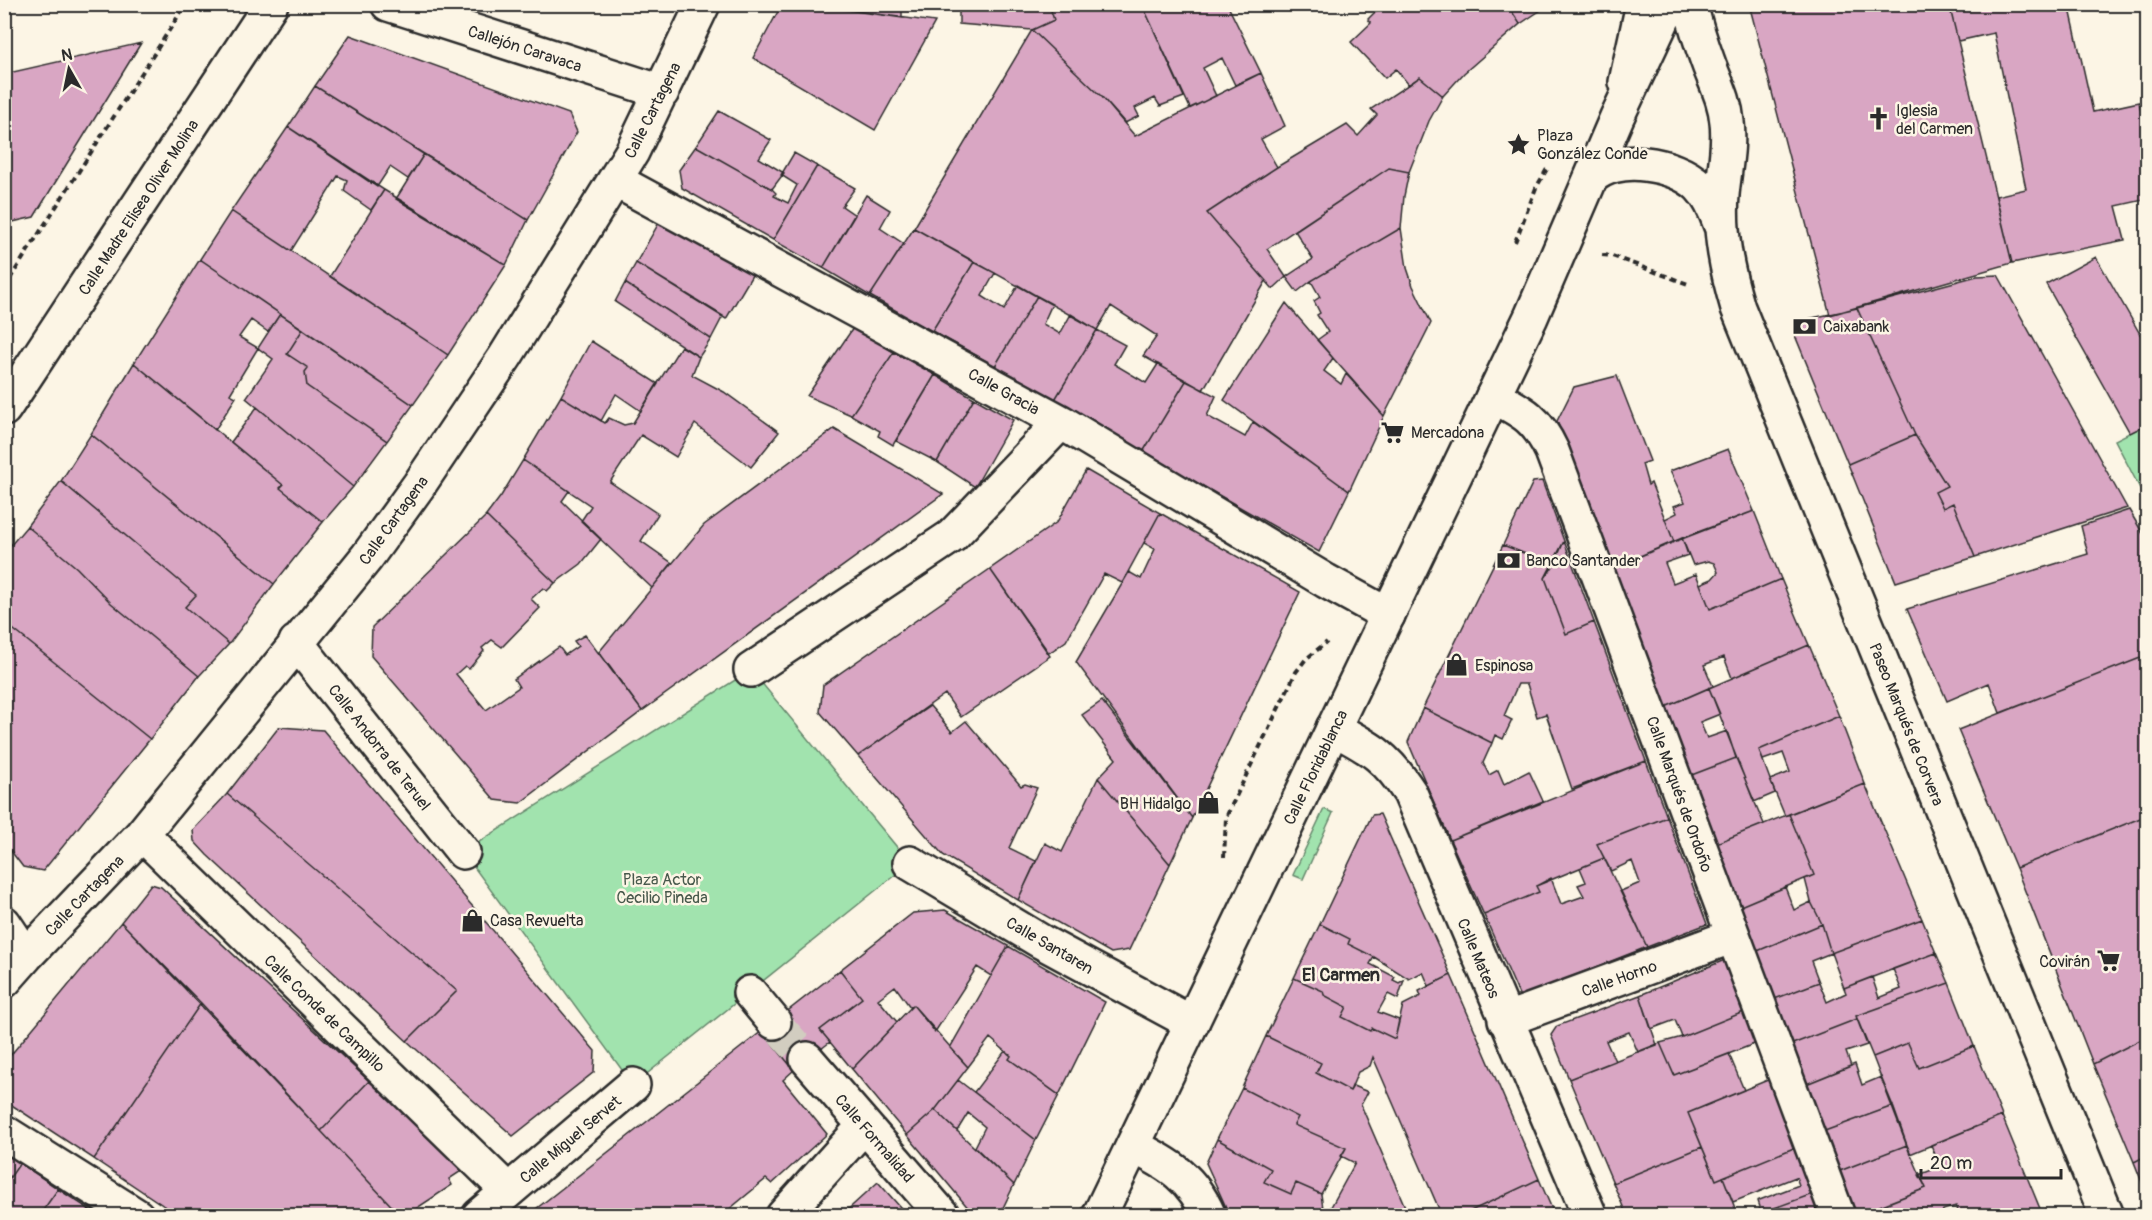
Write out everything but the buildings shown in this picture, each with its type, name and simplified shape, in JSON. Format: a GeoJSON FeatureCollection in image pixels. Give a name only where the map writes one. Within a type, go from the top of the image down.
{"type":"FeatureCollection","features":[{"type":"Feature","properties":{"kind":"street","name":"Calle Madre Elisea Oliver Molina"},"geometry":{"type":"LineString","coordinates":[[4,409],[271,4]]}},
{"type":"Feature","properties":{"kind":"street","name":"Callejón Caravaca"},"geometry":{"type":"LineString","coordinates":[[388,4],[662,92]]}},
{"type":"Feature","properties":{"kind":"street","name":"Calle Cartagena"},"geometry":{"type":"LineString","coordinates":[[4,981],[142,834],[367,557],[419,485],[505,357],[632,152],[703,4]]}},
{"type":"Feature","properties":{"kind":"street"},"geometry":{"type":"LineString","coordinates":[[1617,117],[1642,4]]}},
{"type":"Feature","properties":{"kind":"street"},"geometry":{"type":"LineString","coordinates":[[1591,178],[1670,4]]}},
{"type":"Feature","properties":{"kind":"street"},"geometry":{"type":"LineString","coordinates":[[1690,4],[1701,43],[1719,85],[1726,113],[1728,143],[1722,196],[1722,228]]}},
{"type":"Feature","properties":{"kind":"street"},"geometry":{"type":"LineString","coordinates":[[1591,178],[1603,169],[1627,164],[1656,165],[1669,169],[1699,186],[1712,204],[1722,228]]}},
{"type":"Feature","properties":{"kind":"street","name":"Calle Floridablanca"},"geometry":{"type":"LineString","coordinates":[[1099,1215],[1531,317],[1591,178]]}},
{"type":"Feature","properties":{"kind":"street","name":"Calle Gracia"},"geometry":{"type":"LineString","coordinates":[[615,180],[1061,422],[1388,615]]}},
{"type":"Feature","properties":{"kind":"street","name":"Paseo Marqués de Corvera"},"geometry":{"type":"LineString","coordinates":[[1722,228],[1727,268],[1738,308],[2107,1215]]}},
{"type":"Feature","properties":{"kind":"street","name":"Calle Marqués de Ordoño"},"geometry":{"type":"LineString","coordinates":[[1493,396],[1531,418],[1543,431],[1552,451],[1838,1215]]}},
{"type":"Feature","properties":{"kind":"street"},"geometry":{"type":"LineString","coordinates":[[751,670],[952,536],[1061,422]]}},
{"type":"Feature","properties":{"kind":"street","name":"Calle Andorra de Teruel"},"geometry":{"type":"LineString","coordinates":[[296,642],[463,852]]}},
{"type":"Feature","properties":{"kind":"street","name":"Calle Mateos"},"geometry":{"type":"LineString","coordinates":[[1334,728],[1371,748],[1398,776],[1410,793],[1590,1215]]}},
{"type":"Feature","properties":{"kind":"street","name":"Calle Conde de Campillo"},"geometry":{"type":"LineString","coordinates":[[142,834],[508,1191]]}},
{"type":"Feature","properties":{"kind":"street","name":"Calle Santaren"},"geometry":{"type":"LineString","coordinates":[[910,863],[1042,942],[1192,1023]]}},
{"type":"Feature","properties":{"kind":"street"},"geometry":{"type":"LineString","coordinates":[[4,923],[26,956]]}},
{"type":"Feature","properties":{"kind":"street","name":"Calle Horno"},"geometry":{"type":"LineString","coordinates":[[1505,1020],[1733,936]]}},
{"type":"Feature","properties":{"kind":"street"},"geometry":{"type":"LineString","coordinates":[[750,993],[774,1022]]}},
{"type":"Feature","properties":{"kind":"street","name":"Calle Formalidad"},"geometry":{"type":"LineString","coordinates":[[807,1059],[944,1215]]}},
{"type":"Feature","properties":{"kind":"street","name":"Calle Miguel Servet"},"geometry":{"type":"LineString","coordinates":[[479,1215],[633,1085]]}},
{"type":"Feature","properties":{"kind":"street"},"geometry":{"type":"LineString","coordinates":[[783,1215],[864,1126]]}},
{"type":"Feature","properties":{"kind":"street"},"geometry":{"type":"LineString","coordinates":[[4,1132],[137,1215]]}},
{"type":"Feature","properties":{"kind":"street"},"geometry":{"type":"LineString","coordinates":[[1133,1146],[1173,1167],[1182,1175],[1199,1195],[1209,1215]]}},
{"type":"Feature","properties":{"kind":"path"},"geometry":{"type":"LineString","coordinates":[[4,288],[186,4]]}},
{"type":"Feature","properties":{"kind":"path"},"geometry":{"type":"LineString","coordinates":[[1596,257],[1612,256],[1690,286]]}},
{"type":"Feature","properties":{"kind":"path"},"geometry":{"type":"LineString","coordinates":[[1223,860],[1226,818],[1243,782],[1296,672],[1329,639],[1350,594]]}},
{"type":"Feature","properties":{"kind":"green space"},"geometry":{"type":"Polygon","coordinates":[[[2147,424],[2147,502],[2115,440],[2147,424]]]}},
{"type":"Feature","properties":{"kind":"green space","name":"Plaza Actor Cecilio Pineda"},"geometry":{"type":"Polygon","coordinates":[[[751,670],[910,863],[633,1085],[463,852],[751,670]]]}},
{"type":"Feature","properties":{"kind":"green space"},"geometry":{"type":"Polygon","coordinates":[[[1324,809],[1333,813],[1303,879],[1293,875],[1324,809]]]}},
{"type":"Feature","properties":{"kind":"tunnel"},"geometry":{"type":"LineString","coordinates":[[774,1022],[807,1059]]}},
{"type":"Feature","properties":{"kind":"place","name":"Iglesia del Carmen"},"geometry":{"type":"Point","coordinates":[1878,119]}},
{"type":"Feature","properties":{"kind":"place","name":"Plaza González Conde"},"geometry":{"type":"Point","coordinates":[1519,144]}},
{"type":"Feature","properties":{"kind":"place","name":"Caixabank"},"geometry":{"type":"Point","coordinates":[1805,326]}},
{"type":"Feature","properties":{"kind":"place","name":"Mercadona"},"geometry":{"type":"Point","coordinates":[1393,432]}},
{"type":"Feature","properties":{"kind":"place","name":"Banco Santander"},"geometry":{"type":"Point","coordinates":[1508,560]}},
{"type":"Feature","properties":{"kind":"place","name":"Espinosa"},"geometry":{"type":"Point","coordinates":[1457,665]}},
{"type":"Feature","properties":{"kind":"place","name":"BH Hidalgo"},"geometry":{"type":"Point","coordinates":[1209,803]}},
{"type":"Feature","properties":{"kind":"place","name":"Casa Revuelta"},"geometry":{"type":"Point","coordinates":[472,920]}},
{"type":"Feature","properties":{"kind":"place","name":"Covirán"},"geometry":{"type":"Point","coordinates":[2108,961]}},
{"type":"Feature","properties":{"kind":"district","name":"El Carmen"},"geometry":{"type":"Point","coordinates":[1341,975]}}]}
